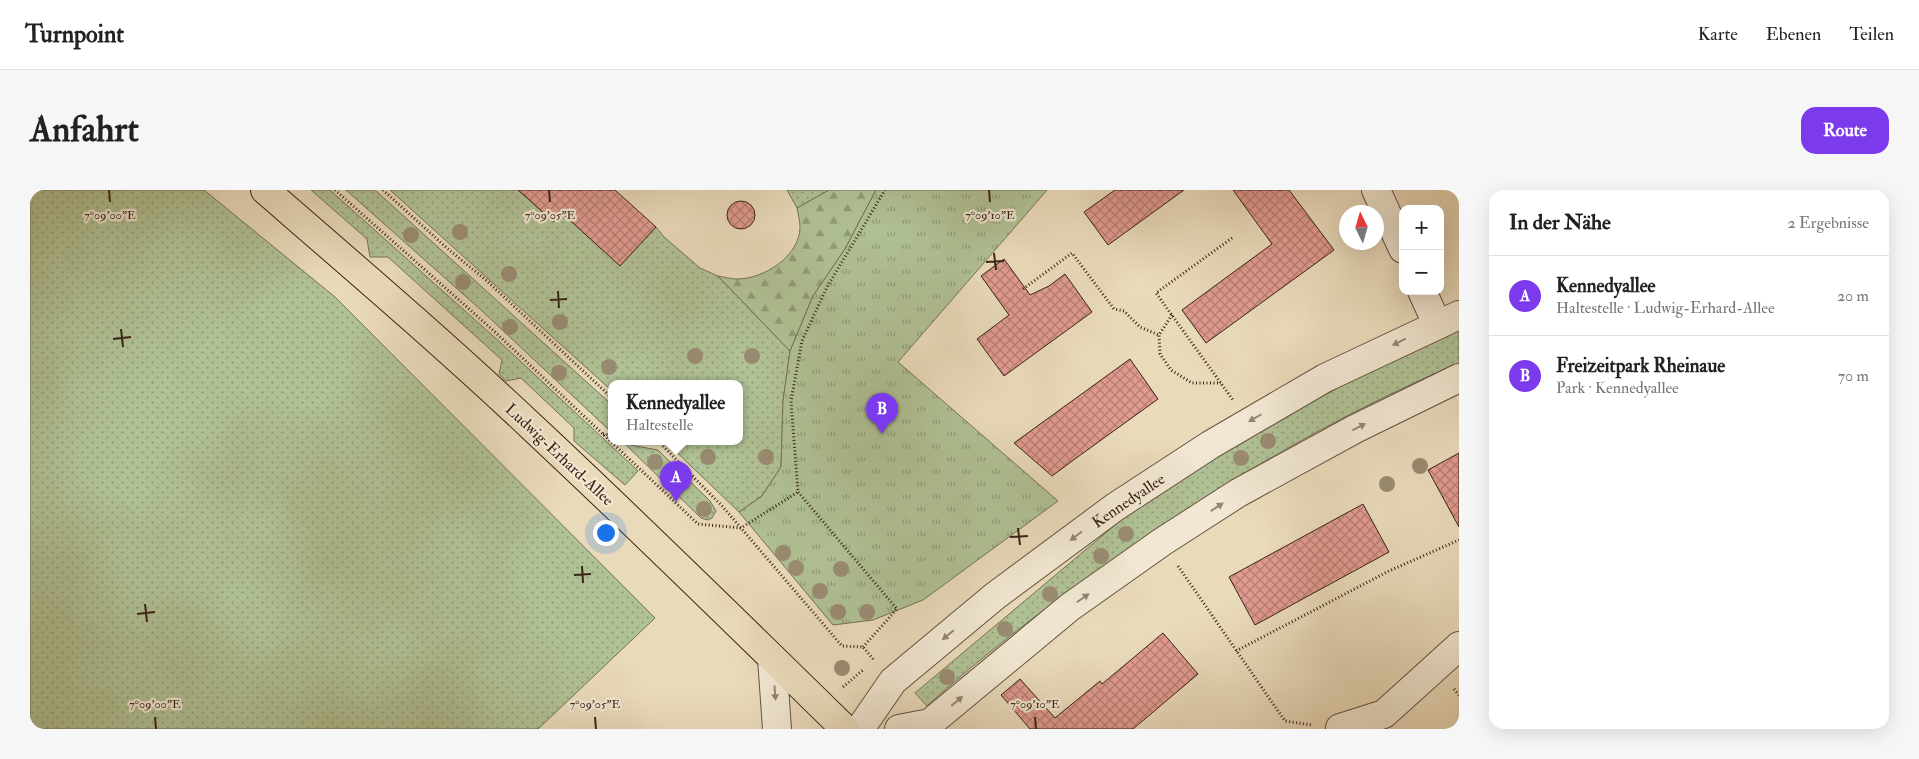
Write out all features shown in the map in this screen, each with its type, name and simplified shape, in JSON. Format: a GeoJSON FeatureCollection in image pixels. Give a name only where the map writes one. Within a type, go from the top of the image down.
{"type":"FeatureCollection","features":[{"type":"Feature","properties":{"kind":"main road","name":"Ludwig-Erhard-Allee"},"geometry":{"type":"LineString","coordinates":[[265,190],[395,302],[531,426],[672,559],[846,729]]}},
{"type":"Feature","properties":{"kind":"street"},"geometry":{"type":"LineString","coordinates":[[1376,190],[1399,239]]}},
{"type":"Feature","properties":{"kind":"street","name":"Kennedyallee"},"geometry":{"type":"LineString","coordinates":[[860,729],[892,681],[995,596],[1116,506],[1210,445],[1325,378],[1448,320],[1426,295]]}},
{"type":"Feature","properties":{"kind":"street"},"geometry":{"type":"LineString","coordinates":[[900,729],[930,723],[1070,607],[1162,542],[1238,493],[1355,429],[1459,378]]}},
{"type":"Feature","properties":{"kind":"street"},"geometry":{"type":"LineString","coordinates":[[1340,728],[1384,714],[1459,646]]}},
{"type":"Feature","properties":{"kind":"street"},"geometry":{"type":"LineString","coordinates":[[772,658],[777,729]]}},
{"type":"Feature","properties":{"kind":"path"},"geometry":{"type":"LineString","coordinates":[[335,190],[495,332],[608,439]]}},
{"type":"Feature","properties":{"kind":"path"},"geometry":{"type":"LineString","coordinates":[[383,190],[448,249],[487,281],[608,394]]}},
{"type":"Feature","properties":{"kind":"path"},"geometry":{"type":"LineString","coordinates":[[863,647],[897,609],[798,492],[791,401],[802,341],[827,287],[885,190]]}},
{"type":"Feature","properties":{"kind":"path"},"geometry":{"type":"LineString","coordinates":[[1232,238],[1156,294],[1234,400]]}},
{"type":"Feature","properties":{"kind":"path"},"geometry":{"type":"LineString","coordinates":[[1023,289],[1072,253],[1114,309],[1124,311],[1140,327],[1159,335]]}},
{"type":"Feature","properties":{"kind":"path"},"geometry":{"type":"LineString","coordinates":[[1172,315],[1159,335],[1160,354],[1171,370],[1192,383],[1222,384]]}},
{"type":"Feature","properties":{"kind":"path"},"geometry":{"type":"LineString","coordinates":[[603,434],[608,435]]}},
{"type":"Feature","properties":{"kind":"path"},"geometry":{"type":"LineString","coordinates":[[615,445],[698,524],[741,528],[798,492]]}},
{"type":"Feature","properties":{"kind":"path"},"geometry":{"type":"LineString","coordinates":[[662,445],[723,507],[842,646],[863,647],[874,660]]}},
{"type":"Feature","properties":{"kind":"path"},"geometry":{"type":"LineString","coordinates":[[1236,651],[1389,571],[1459,540]]}},
{"type":"Feature","properties":{"kind":"path"},"geometry":{"type":"LineString","coordinates":[[1162,542],[1285,721],[1340,728]]}},
{"type":"Feature","properties":{"kind":"green space"},"geometry":{"type":"Polygon","coordinates":[[[30,190],[204,190],[335,297],[655,618],[538,729],[30,729],[30,190]]]}},
{"type":"Feature","properties":{"kind":"green space"},"geometry":{"type":"Polygon","coordinates":[[[311,190],[330,190],[502,344],[638,471],[625,485],[574,441],[574,428],[521,378],[506,381],[499,374],[502,360],[388,257],[370,257],[367,239],[311,190]]]}},
{"type":"Feature","properties":{"kind":"green space"},"geometry":{"type":"Polygon","coordinates":[[[346,190],[375,190],[608,401],[608,429],[481,310],[346,190]]]}},
{"type":"Feature","properties":{"kind":"green space"},"geometry":{"type":"Polygon","coordinates":[[[390,190],[518,190],[554,222],[562,213],[620,265],[656,227],[664,237],[700,268],[718,276],[790,351],[783,401],[781,467],[762,496],[739,512],[669,445],[743,445],[743,380],[608,380],[608,387],[390,190]]]}},
{"type":"Feature","properties":{"kind":"green space"},"geometry":{"type":"Polygon","coordinates":[[[787,190],[829,190],[797,208],[787,190]]]}},
{"type":"Feature","properties":{"kind":"green space"},"geometry":{"type":"Polygon","coordinates":[[[829,190],[876,190],[845,249],[813,296],[790,351],[718,276],[735,279],[747,278],[758,275],[779,264],[794,247],[798,238],[800,225],[797,208],[829,190]]]}},
{"type":"Feature","properties":{"kind":"green space"},"geometry":{"type":"Polygon","coordinates":[[[876,190],[1047,190],[898,362],[1058,501],[923,600],[873,620],[833,625],[739,512],[762,496],[781,467],[783,401],[790,351],[813,296],[845,249],[876,190]]]}},
{"type":"Feature","properties":{"kind":"green space"},"geometry":{"type":"Polygon","coordinates":[[[1459,330],[1459,363],[1412,384],[1319,431],[1273,456],[1185,511],[1054,602],[968,670],[927,706],[915,693],[1121,520],[1170,484],[1285,416],[1349,382],[1459,330]]]}},
{"type":"Feature","properties":{"kind":"green space"},"geometry":{"type":"Polygon","coordinates":[[[626,445],[658,450],[710,501],[716,511],[712,518],[708,520],[701,518],[626,445]]]}},
{"type":"Feature","properties":{"kind":"building"},"geometry":{"type":"Polygon","coordinates":[[[518,190],[615,190],[656,227],[620,266],[562,213],[554,222],[518,190]]]}},
{"type":"Feature","properties":{"kind":"building"},"geometry":{"type":"Polygon","coordinates":[[[1115,190],[1184,190],[1108,245],[1084,212],[1115,190]]]}},
{"type":"Feature","properties":{"kind":"building"},"geometry":{"type":"Polygon","coordinates":[[[1233,190],[1289,190],[1334,250],[1206,343],[1182,310],[1272,244],[1233,190]]]}},
{"type":"Feature","properties":{"kind":"building"},"geometry":{"type":"Polygon","coordinates":[[[741,201],[751,205],[755,215],[751,225],[741,229],[731,225],[727,215],[731,205],[741,201]]]}},
{"type":"Feature","properties":{"kind":"building"},"geometry":{"type":"Polygon","coordinates":[[[1004,259],[1030,295],[1049,286],[1065,274],[1092,312],[1004,376],[977,339],[1009,315],[981,276],[1004,259]]]}},
{"type":"Feature","properties":{"kind":"building"},"geometry":{"type":"Polygon","coordinates":[[[1130,359],[1158,399],[1052,476],[1014,443],[1130,359]]]}},
{"type":"Feature","properties":{"kind":"building"},"geometry":{"type":"Polygon","coordinates":[[[1459,453],[1459,527],[1428,470],[1459,453]]]}},
{"type":"Feature","properties":{"kind":"building"},"geometry":{"type":"Polygon","coordinates":[[[1363,504],[1389,552],[1255,625],[1229,577],[1363,504]]]}},
{"type":"Feature","properties":{"kind":"building"},"geometry":{"type":"Polygon","coordinates":[[[1163,633],[1198,674],[1133,729],[1030,729],[1001,695],[1020,679],[1055,718],[1100,681],[1102,684],[1163,633]]]}},
{"type":"Feature","properties":{"kind":"place","name":"Freizeitpark Rheinaue"},"geometry":{"type":"Point","coordinates":[882,434]}},
{"type":"Feature","properties":{"kind":"place","name":"Kennedyallee"},"geometry":{"type":"Point","coordinates":[676,502]}}]}
